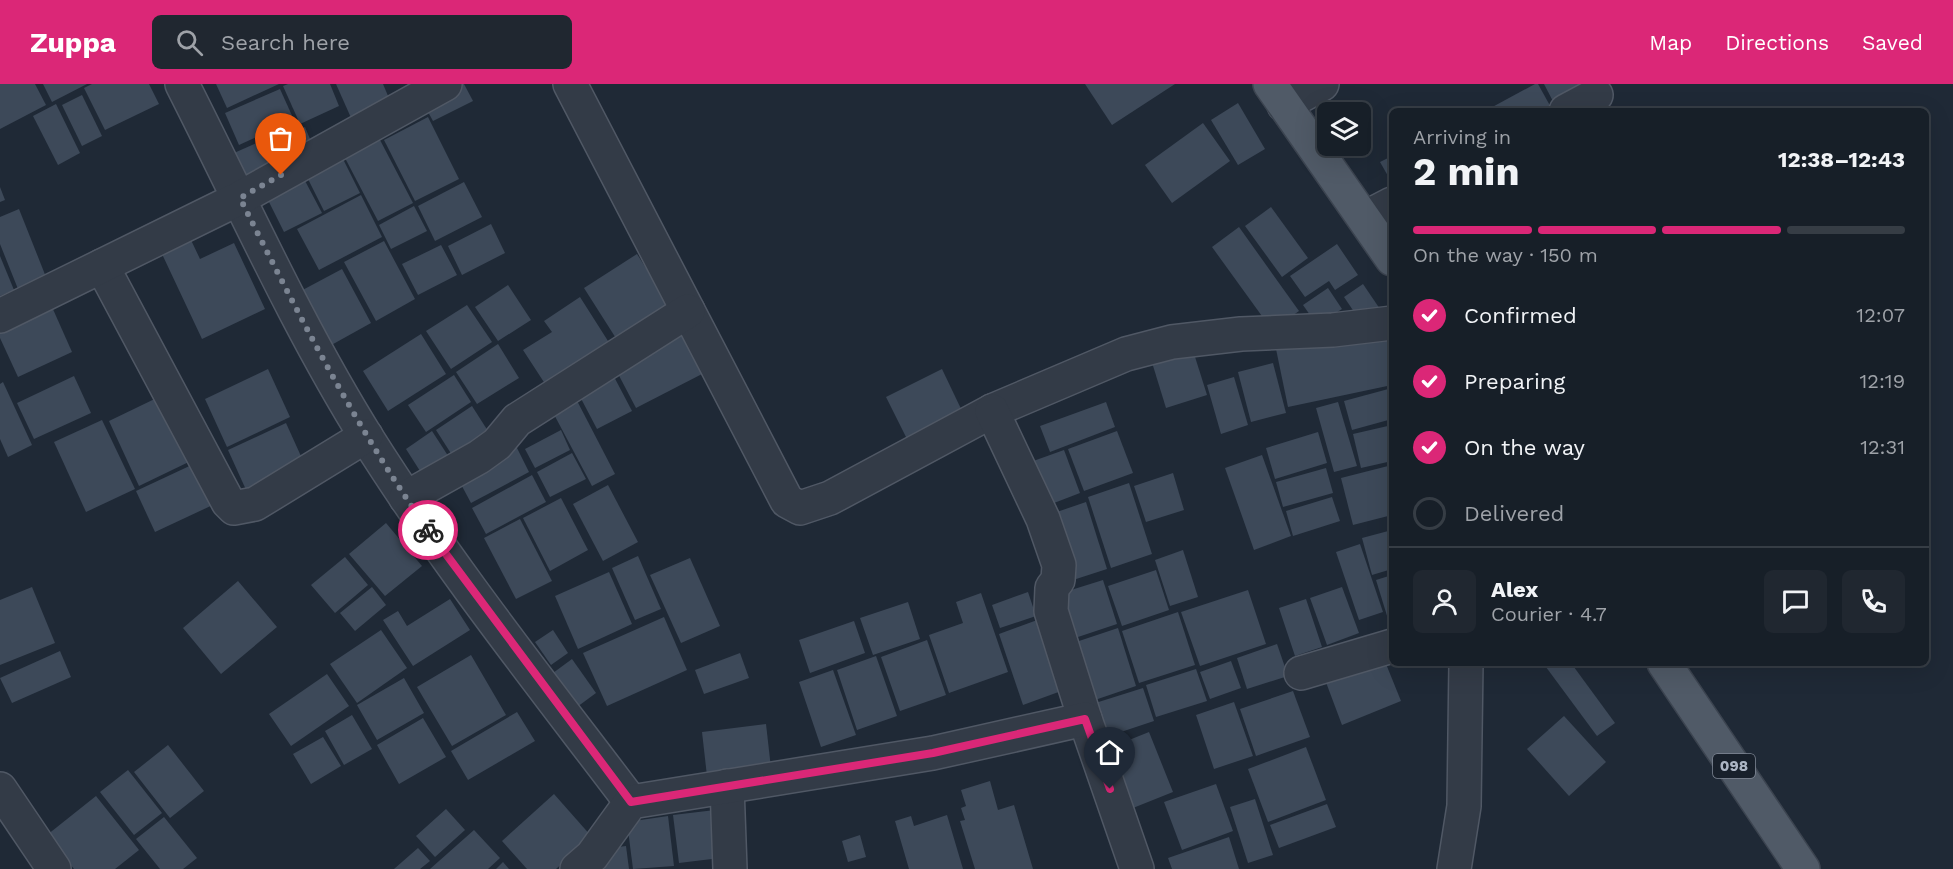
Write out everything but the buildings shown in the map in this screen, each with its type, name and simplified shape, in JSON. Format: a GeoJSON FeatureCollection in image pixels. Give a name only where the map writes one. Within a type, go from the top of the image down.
{"type":"FeatureCollection","features":[{"type":"Feature","properties":{"kind":"main road"},"geometry":{"type":"LineString","coordinates":[[1277,94],[1379,211],[1389,248]]}},
{"type":"Feature","properties":{"kind":"main road","name":"098"},"geometry":{"type":"LineString","coordinates":[[1666,666],[1803,869]]}},
{"type":"Feature","properties":{"kind":"street"},"geometry":{"type":"LineString","coordinates":[[182,84],[313,341],[366,436],[467,585],[631,802]]}},
{"type":"Feature","properties":{"kind":"street"},"geometry":{"type":"LineString","coordinates":[[0,316],[240,198],[445,84]]}},
{"type":"Feature","properties":{"kind":"street"},"geometry":{"type":"LineString","coordinates":[[570,84],[787,501],[800,508],[830,498],[992,411],[1126,354],[1172,342],[1389,323]]}},
{"type":"Feature","properties":{"kind":"street"},"geometry":{"type":"LineString","coordinates":[[1277,94],[1322,84]]}},
{"type":"Feature","properties":{"kind":"street"},"geometry":{"type":"LineString","coordinates":[[1572,108],[1596,95]]}},
{"type":"Feature","properties":{"kind":"street"},"geometry":{"type":"LineString","coordinates":[[102,266],[228,502],[234,508],[255,504],[366,436]]}},
{"type":"Feature","properties":{"kind":"street"},"geometry":{"type":"LineString","coordinates":[[406,498],[479,457],[497,444],[517,420],[688,311]]}},
{"type":"Feature","properties":{"kind":"street"},"geometry":{"type":"LineString","coordinates":[[992,411],[1043,519],[1059,565],[1058,580],[1052,588],[1051,611],[1085,719],[1137,869]]}},
{"type":"Feature","properties":{"kind":"street"},"geometry":{"type":"LineString","coordinates":[[1302,673],[1389,647]]}},
{"type":"Feature","properties":{"kind":"street"},"geometry":{"type":"LineString","coordinates":[[1454,869],[1464,806],[1466,666]]}},
{"type":"Feature","properties":{"kind":"street"},"geometry":{"type":"LineString","coordinates":[[577,869],[592,856],[631,802],[933,753],[1085,719]]}},
{"type":"Feature","properties":{"kind":"street"},"geometry":{"type":"LineString","coordinates":[[727,786],[730,869]]}},
{"type":"Feature","properties":{"kind":"street"},"geometry":{"type":"LineString","coordinates":[[0,789],[54,869]]}},
{"type":"Feature","properties":{"kind":"way so far"},"geometry":{"type":"LineString","coordinates":[[281,175],[240,198],[313,341],[366,436],[428,530]]}},
{"type":"Feature","properties":{"kind":"route"},"geometry":{"type":"LineString","coordinates":[[428,530],[631,802],[933,753],[1085,719],[1110,789]]}}]}
